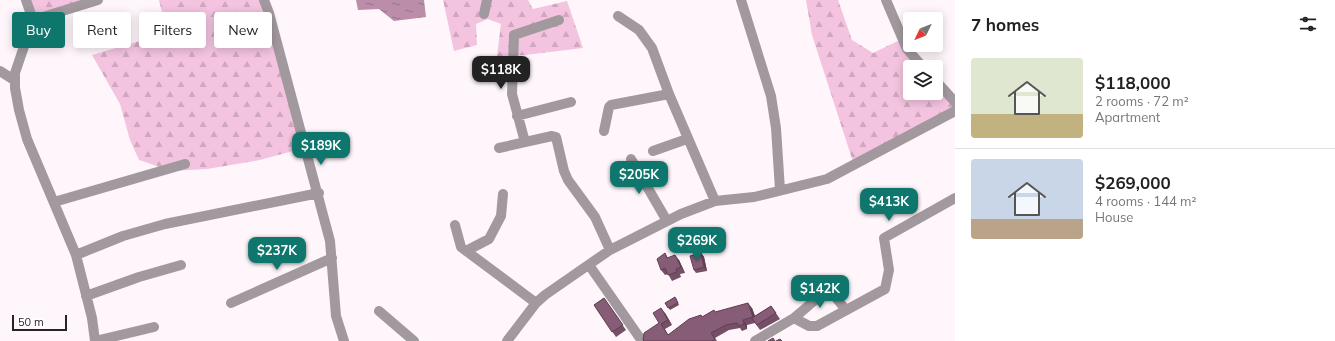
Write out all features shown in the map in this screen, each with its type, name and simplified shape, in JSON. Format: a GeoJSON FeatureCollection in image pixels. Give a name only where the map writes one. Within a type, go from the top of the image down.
{"type":"FeatureCollection","features":[{"type":"Feature","properties":{"kind":"street"},"geometry":{"type":"LineString","coordinates":[[26,0],[30,12]]}},
{"type":"Feature","properties":{"kind":"street"},"geometry":{"type":"LineString","coordinates":[[59,12],[98,0]]}},
{"type":"Feature","properties":{"kind":"street"},"geometry":{"type":"LineString","coordinates":[[264,0],[270,13],[305,148],[319,193],[330,241],[336,316],[344,341]]}},
{"type":"Feature","properties":{"kind":"street"},"geometry":{"type":"LineString","coordinates":[[484,14],[487,0]]}},
{"type":"Feature","properties":{"kind":"street"},"geometry":{"type":"LineString","coordinates":[[741,0],[770,96],[776,128],[780,190]]}},
{"type":"Feature","properties":{"kind":"street"},"geometry":{"type":"LineString","coordinates":[[886,0],[907,49],[917,60]]}},
{"type":"Feature","properties":{"kind":"street"},"geometry":{"type":"LineString","coordinates":[[618,16],[639,30],[648,39],[687,139],[715,201]]}},
{"type":"Feature","properties":{"kind":"street"},"geometry":{"type":"LineString","coordinates":[[525,142],[512,94],[514,35],[559,20]]}},
{"type":"Feature","properties":{"kind":"street"},"geometry":{"type":"LineString","coordinates":[[23,48],[17,63],[14,80],[27,139],[76,255],[92,318],[95,341],[154,327]]}},
{"type":"Feature","properties":{"kind":"street"},"geometry":{"type":"LineString","coordinates":[[0,71],[14,80]]}},
{"type":"Feature","properties":{"kind":"street"},"geometry":{"type":"LineString","coordinates":[[943,89],[955,102]]}},
{"type":"Feature","properties":{"kind":"street"},"geometry":{"type":"LineString","coordinates":[[604,131],[609,107],[611,105],[669,94]]}},
{"type":"Feature","properties":{"kind":"street"},"geometry":{"type":"LineString","coordinates":[[517,116],[571,102]]}},
{"type":"Feature","properties":{"kind":"street"},"geometry":{"type":"LineString","coordinates":[[507,341],[536,303],[610,250],[681,214],[715,201],[754,197],[827,179],[955,111]]}},
{"type":"Feature","properties":{"kind":"street"},"geometry":{"type":"LineString","coordinates":[[499,148],[552,136],[556,137],[564,171],[568,180],[600,225],[610,250]]}},
{"type":"Feature","properties":{"kind":"street"},"geometry":{"type":"LineString","coordinates":[[653,150],[687,139]]}},
{"type":"Feature","properties":{"kind":"street"},"geometry":{"type":"LineString","coordinates":[[631,159],[667,221]]}},
{"type":"Feature","properties":{"kind":"street"},"geometry":{"type":"LineString","coordinates":[[54,202],[185,164]]}},
{"type":"Feature","properties":{"kind":"street"},"geometry":{"type":"LineString","coordinates":[[76,255],[123,236],[165,224],[319,193]]}},
{"type":"Feature","properties":{"kind":"street"},"geometry":{"type":"LineString","coordinates":[[466,251],[488,239],[502,216],[503,194]]}},
{"type":"Feature","properties":{"kind":"street"},"geometry":{"type":"LineString","coordinates":[[794,318],[809,326],[817,326],[845,309],[885,289],[889,270],[884,238],[955,198]]}},
{"type":"Feature","properties":{"kind":"street"},"geometry":{"type":"LineString","coordinates":[[455,225],[459,244],[466,251],[536,303]]}},
{"type":"Feature","properties":{"kind":"street"},"geometry":{"type":"LineString","coordinates":[[231,303],[332,258]]}},
{"type":"Feature","properties":{"kind":"street"},"geometry":{"type":"LineString","coordinates":[[86,296],[139,277],[181,265]]}},
{"type":"Feature","properties":{"kind":"street"},"geometry":{"type":"LineString","coordinates":[[589,265],[642,341]]}},
{"type":"Feature","properties":{"kind":"street"},"geometry":{"type":"LineString","coordinates":[[755,341],[794,318],[828,289],[845,309]]}},
{"type":"Feature","properties":{"kind":"street"},"geometry":{"type":"LineString","coordinates":[[379,311],[414,341]]}},
{"type":"Feature","properties":{"kind":"green space"},"geometry":{"type":"Polygon","coordinates":[[[22,0],[103,0],[62,12],[27,12],[22,0]]]}},
{"type":"Feature","properties":{"kind":"green space"},"geometry":{"type":"Polygon","coordinates":[[[159,0],[260,0],[264,12],[214,12],[214,48],[272,48],[272,40],[304,148],[260,160],[207,169],[172,171],[139,160],[130,140],[120,104],[92,55],[116,48],[131,48],[131,44],[139,41],[139,48],[206,48],[206,12],[162,12],[159,0]]]}},
{"type":"Feature","properties":{"kind":"green space"},"geometry":{"type":"Polygon","coordinates":[[[443,0],[528,0],[533,9],[567,1],[583,48],[525,55],[497,56],[501,24],[488,19],[476,24],[477,45],[454,51],[443,0]]]}},
{"type":"Feature","properties":{"kind":"green space"},"geometry":{"type":"Polygon","coordinates":[[[806,0],[838,0],[852,40],[873,53],[903,38],[903,52],[915,52],[921,60],[903,60],[903,100],[943,100],[943,87],[955,102],[955,111],[854,165],[812,35],[806,0]]]}},
{"type":"Feature","properties":{"kind":"water"},"geometry":{"type":"Polygon","coordinates":[[[356,0],[424,0],[426,17],[394,21],[379,9],[358,10],[356,0]]]}},
{"type":"Feature","properties":{"kind":"building"},"geometry":{"type":"Polygon","coordinates":[[[665,253],[667,258],[675,255],[681,267],[676,269],[677,272],[668,275],[665,268],[661,270],[657,259],[665,253]]]}},
{"type":"Feature","properties":{"kind":"building"},"geometry":{"type":"Polygon","coordinates":[[[701,253],[704,267],[694,270],[690,256],[701,253]]]}},
{"type":"Feature","properties":{"kind":"building"},"geometry":{"type":"Polygon","coordinates":[[[675,297],[678,303],[668,308],[665,303],[675,297]]]}},
{"type":"Feature","properties":{"kind":"building"},"geometry":{"type":"Polygon","coordinates":[[[604,298],[623,325],[612,332],[594,305],[604,298]]]}},
{"type":"Feature","properties":{"kind":"building"},"geometry":{"type":"Polygon","coordinates":[[[748,303],[753,317],[743,320],[744,324],[739,326],[737,323],[726,325],[711,333],[715,339],[712,341],[643,340],[644,333],[659,323],[653,313],[661,308],[668,320],[661,324],[668,335],[689,319],[701,315],[702,317],[714,310],[715,312],[748,303]]]}},
{"type":"Feature","properties":{"kind":"building"},"geometry":{"type":"Polygon","coordinates":[[[771,306],[776,313],[757,325],[752,318],[771,306]]]}},
{"type":"Feature","properties":{"kind":"building"},"geometry":{"type":"Polygon","coordinates":[[[773,338],[775,341],[768,341],[773,338]]]}}]}
